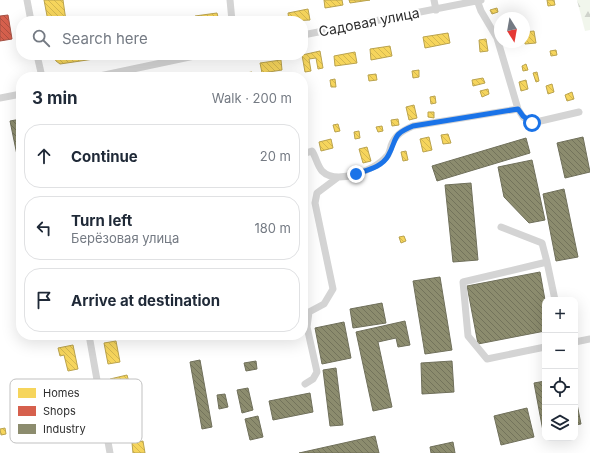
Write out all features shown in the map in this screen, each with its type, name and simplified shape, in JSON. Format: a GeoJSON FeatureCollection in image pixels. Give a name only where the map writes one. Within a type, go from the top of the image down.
{"type":"FeatureCollection","features":[{"type":"Feature","properties":{"kind":"street"},"geometry":{"type":"LineString","coordinates":[[27,0],[30,16]]}},
{"type":"Feature","properties":{"kind":"street"},"geometry":{"type":"LineString","coordinates":[[230,0],[232,16]]}},
{"type":"Feature","properties":{"kind":"street"},"geometry":{"type":"LineString","coordinates":[[434,0],[436,10]]}},
{"type":"Feature","properties":{"kind":"street"},"geometry":{"type":"LineString","coordinates":[[478,0],[497,38],[518,109],[523,116],[532,123],[579,112]]}},
{"type":"Feature","properties":{"kind":"street","name":"Садовая улица"},"geometry":{"type":"LineString","coordinates":[[308,34],[436,10],[478,0]]}},
{"type":"Feature","properties":{"kind":"street"},"geometry":{"type":"LineString","coordinates":[[38,60],[41,72]]}},
{"type":"Feature","properties":{"kind":"street"},"geometry":{"type":"LineString","coordinates":[[119,72],[175,60]]}},
{"type":"Feature","properties":{"kind":"street"},"geometry":{"type":"LineString","coordinates":[[0,98],[16,95]]}},
{"type":"Feature","properties":{"kind":"street"},"geometry":{"type":"LineString","coordinates":[[308,320],[309,312],[324,304],[333,289],[315,203],[317,193],[337,178],[375,168],[388,156],[394,138],[403,130],[413,126],[518,109]]}},
{"type":"Feature","properties":{"kind":"street"},"geometry":{"type":"LineString","coordinates":[[308,152],[312,151],[320,169],[326,174],[337,178]]}},
{"type":"Feature","properties":{"kind":"street"},"geometry":{"type":"LineString","coordinates":[[501,227],[542,243],[554,297]]}},
{"type":"Feature","properties":{"kind":"street"},"geometry":{"type":"LineString","coordinates":[[542,348],[487,359],[468,336],[463,282],[547,262]]}},
{"type":"Feature","properties":{"kind":"street"},"geometry":{"type":"LineString","coordinates":[[305,384],[313,379],[317,372],[308,332]]}},
{"type":"Feature","properties":{"kind":"street"},"geometry":{"type":"LineString","coordinates":[[578,341],[590,339]]}},
{"type":"Feature","properties":{"kind":"street"},"geometry":{"type":"LineString","coordinates":[[90,340],[97,379]]}},
{"type":"Feature","properties":{"kind":"street"},"geometry":{"type":"LineString","coordinates":[[108,443],[110,453]]}},
{"type":"Feature","properties":{"kind":"green space"},"geometry":{"type":"Polygon","coordinates":[[[577,0],[590,0],[590,30],[585,31],[577,0]]]}},
{"type":"Feature","properties":{"kind":"building: Homes"},"geometry":{"type":"Polygon","coordinates":[[[44,0],[63,0],[65,16],[47,16],[44,0]]]}},
{"type":"Feature","properties":{"kind":"building: Homes"},"geometry":{"type":"Polygon","coordinates":[[[324,0],[342,0],[343,5],[325,8],[324,0]]]}},
{"type":"Feature","properties":{"kind":"building: Homes"},"geometry":{"type":"Polygon","coordinates":[[[349,0],[370,0],[350,3],[349,0]]]}},
{"type":"Feature","properties":{"kind":"building: Homes"},"geometry":{"type":"Polygon","coordinates":[[[547,0],[554,0],[555,5],[548,6],[547,0]]]}},
{"type":"Feature","properties":{"kind":"building: Homes"},"geometry":{"type":"Polygon","coordinates":[[[497,8],[498,12],[494,12],[492,14],[490,10],[497,8]]]}},
{"type":"Feature","properties":{"kind":"building: Homes"},"geometry":{"type":"Polygon","coordinates":[[[308,9],[310,20],[308,20],[308,16],[288,16],[288,13],[308,9]]]}},
{"type":"Feature","properties":{"kind":"building: Homes"},"geometry":{"type":"Polygon","coordinates":[[[217,13],[218,16],[195,16],[217,13]]]}},
{"type":"Feature","properties":{"kind":"building: Homes"},"geometry":{"type":"Polygon","coordinates":[[[530,31],[534,31],[536,43],[530,44],[530,31]]]}},
{"type":"Feature","properties":{"kind":"building: Homes"},"geometry":{"type":"Polygon","coordinates":[[[448,33],[450,43],[425,48],[423,37],[448,33]]]}},
{"type":"Feature","properties":{"kind":"building: Homes"},"geometry":{"type":"Polygon","coordinates":[[[486,39],[488,51],[480,52],[479,40],[486,39]]]}},
{"type":"Feature","properties":{"kind":"building: Homes"},"geometry":{"type":"Polygon","coordinates":[[[390,46],[392,56],[371,60],[370,49],[390,46]]]}},
{"type":"Feature","properties":{"kind":"building: Homes"},"geometry":{"type":"Polygon","coordinates":[[[556,50],[557,55],[551,56],[550,51],[556,50]]]}},
{"type":"Feature","properties":{"kind":"building: Homes"},"geometry":{"type":"Polygon","coordinates":[[[320,51],[323,68],[318,69],[316,58],[309,59],[311,71],[305,72],[303,60],[308,60],[308,54],[320,51]]]}},
{"type":"Feature","properties":{"kind":"building: Homes"},"geometry":{"type":"Polygon","coordinates":[[[355,52],[357,63],[335,66],[334,56],[355,52]]]}},
{"type":"Feature","properties":{"kind":"building: Homes"},"geometry":{"type":"Polygon","coordinates":[[[56,60],[87,60],[60,64],[56,60]]]}},
{"type":"Feature","properties":{"kind":"building: Homes"},"geometry":{"type":"Polygon","coordinates":[[[281,60],[282,70],[262,72],[260,63],[281,60]]]}},
{"type":"Feature","properties":{"kind":"building: Homes"},"geometry":{"type":"Polygon","coordinates":[[[526,64],[528,70],[523,71],[522,66],[526,64]]]}},
{"type":"Feature","properties":{"kind":"building: Homes"},"geometry":{"type":"Polygon","coordinates":[[[419,70],[419,77],[413,78],[412,71],[419,70]]]}},
{"type":"Feature","properties":{"kind":"building: Homes"},"geometry":{"type":"Polygon","coordinates":[[[537,72],[539,81],[536,82],[533,73],[537,72]]]}},
{"type":"Feature","properties":{"kind":"building: Homes"},"geometry":{"type":"Polygon","coordinates":[[[376,74],[377,80],[369,81],[368,75],[376,74]]]}},
{"type":"Feature","properties":{"kind":"building: Homes"},"geometry":{"type":"Polygon","coordinates":[[[483,78],[485,83],[473,86],[472,80],[483,78]]]}},
{"type":"Feature","properties":{"kind":"building: Homes"},"geometry":{"type":"Polygon","coordinates":[[[335,79],[336,87],[331,87],[330,80],[335,79]]]}},
{"type":"Feature","properties":{"kind":"building: Homes"},"geometry":{"type":"Polygon","coordinates":[[[526,80],[528,89],[521,91],[519,82],[526,80]]]}},
{"type":"Feature","properties":{"kind":"building: Homes"},"geometry":{"type":"Polygon","coordinates":[[[552,84],[554,92],[548,94],[546,86],[552,84]]]}},
{"type":"Feature","properties":{"kind":"building: Homes"},"geometry":{"type":"Polygon","coordinates":[[[488,89],[489,94],[482,97],[480,91],[488,89]]]}},
{"type":"Feature","properties":{"kind":"building: Homes"},"geometry":{"type":"Polygon","coordinates":[[[572,92],[574,99],[567,101],[565,95],[572,92]]]}},
{"type":"Feature","properties":{"kind":"building: Homes"},"geometry":{"type":"Polygon","coordinates":[[[435,96],[436,103],[431,104],[430,97],[435,96]]]}},
{"type":"Feature","properties":{"kind":"building: Homes"},"geometry":{"type":"Polygon","coordinates":[[[414,105],[417,118],[409,120],[406,107],[414,105]]]}},
{"type":"Feature","properties":{"kind":"building: Homes"},"geometry":{"type":"Polygon","coordinates":[[[428,112],[434,112],[434,118],[428,117],[428,112]]]}},
{"type":"Feature","properties":{"kind":"building: Homes"},"geometry":{"type":"Polygon","coordinates":[[[398,119],[399,125],[392,126],[391,120],[398,119]]]}},
{"type":"Feature","properties":{"kind":"building: Homes"},"geometry":{"type":"Polygon","coordinates":[[[338,124],[340,131],[335,132],[333,125],[338,124]]]}},
{"type":"Feature","properties":{"kind":"building: Homes"},"geometry":{"type":"Polygon","coordinates":[[[382,126],[383,131],[378,132],[376,127],[382,126]]]}},
{"type":"Feature","properties":{"kind":"building: Homes"},"geometry":{"type":"Polygon","coordinates":[[[359,131],[360,138],[355,139],[354,132],[359,131]]]}},
{"type":"Feature","properties":{"kind":"building: Homes"},"geometry":{"type":"Polygon","coordinates":[[[448,134],[451,143],[443,144],[441,135],[448,134]]]}},
{"type":"Feature","properties":{"kind":"building: Homes"},"geometry":{"type":"Polygon","coordinates":[[[429,137],[432,150],[423,152],[420,139],[429,137]]]}},
{"type":"Feature","properties":{"kind":"building: Homes"},"geometry":{"type":"Polygon","coordinates":[[[331,139],[333,148],[321,151],[319,142],[331,139]]]}},
{"type":"Feature","properties":{"kind":"building: Homes"},"geometry":{"type":"Polygon","coordinates":[[[367,147],[371,161],[363,163],[359,149],[367,147]]]}},
{"type":"Feature","properties":{"kind":"building: Homes"},"geometry":{"type":"Polygon","coordinates":[[[406,151],[408,160],[403,161],[401,152],[406,151]]]}},
{"type":"Feature","properties":{"kind":"building: Homes"},"geometry":{"type":"Polygon","coordinates":[[[404,236],[406,241],[401,243],[399,237],[404,236]]]}},
{"type":"Feature","properties":{"kind":"building: Homes"},"geometry":{"type":"Polygon","coordinates":[[[116,341],[120,362],[108,364],[104,343],[116,341]]]}},
{"type":"Feature","properties":{"kind":"building: Homes"},"geometry":{"type":"Polygon","coordinates":[[[73,345],[78,369],[68,371],[64,355],[60,356],[58,348],[73,345]]]}},
{"type":"Feature","properties":{"kind":"building: Homes"},"geometry":{"type":"Polygon","coordinates":[[[127,375],[128,379],[110,379],[127,375]]]}},
{"type":"Feature","properties":{"kind":"building: Homes"},"geometry":{"type":"Polygon","coordinates":[[[5,428],[6,434],[1,435],[0,429],[5,428]]]}},
{"type":"Feature","properties":{"kind":"building: Homes"},"geometry":{"type":"Polygon","coordinates":[[[142,441],[145,453],[133,453],[132,443],[142,443],[142,441]]]}},
{"type":"Feature","properties":{"kind":"building: Shops"},"geometry":{"type":"Polygon","coordinates":[[[8,15],[12,39],[0,41],[0,16],[8,15]]]}},
{"type":"Feature","properties":{"kind":"building: Industry"},"geometry":{"type":"Polygon","coordinates":[[[16,120],[16,150],[10,121],[16,120]]]}},
{"type":"Feature","properties":{"kind":"building: Industry"},"geometry":{"type":"Polygon","coordinates":[[[583,137],[590,172],[565,178],[557,143],[583,137]]]}},
{"type":"Feature","properties":{"kind":"building: Industry"},"geometry":{"type":"Polygon","coordinates":[[[526,138],[530,153],[437,181],[432,166],[526,138]]]}},
{"type":"Feature","properties":{"kind":"building: Industry"},"geometry":{"type":"Polygon","coordinates":[[[532,160],[545,220],[529,223],[504,197],[498,167],[532,160]]]}},
{"type":"Feature","properties":{"kind":"building: Industry"},"geometry":{"type":"Polygon","coordinates":[[[471,183],[478,260],[453,262],[445,185],[471,183]]]}},
{"type":"Feature","properties":{"kind":"building: Industry"},"geometry":{"type":"Polygon","coordinates":[[[564,189],[578,257],[556,261],[543,194],[564,189]]]}},
{"type":"Feature","properties":{"kind":"building: Industry"},"geometry":{"type":"Polygon","coordinates":[[[540,272],[544,297],[542,297],[542,332],[478,344],[467,286],[540,272]]]}},
{"type":"Feature","properties":{"kind":"building: Industry"},"geometry":{"type":"Polygon","coordinates":[[[440,277],[452,350],[425,354],[413,281],[440,277]]]}},
{"type":"Feature","properties":{"kind":"building: Industry"},"geometry":{"type":"Polygon","coordinates":[[[382,303],[386,323],[353,328],[350,309],[382,303]]]}},
{"type":"Feature","properties":{"kind":"building: Industry"},"geometry":{"type":"Polygon","coordinates":[[[405,321],[410,345],[398,347],[396,338],[378,342],[392,407],[373,411],[356,332],[405,321]]]}},
{"type":"Feature","properties":{"kind":"building: Industry"},"geometry":{"type":"Polygon","coordinates":[[[344,322],[351,358],[322,364],[315,328],[344,322]]]}},
{"type":"Feature","properties":{"kind":"building: Industry"},"geometry":{"type":"Polygon","coordinates":[[[200,360],[212,427],[202,429],[190,362],[200,360]]]}},
{"type":"Feature","properties":{"kind":"building: Industry"},"geometry":{"type":"Polygon","coordinates":[[[256,361],[257,369],[246,371],[244,363],[256,361]]]}},
{"type":"Feature","properties":{"kind":"building: Industry"},"geometry":{"type":"Polygon","coordinates":[[[452,361],[454,392],[422,394],[421,363],[452,361]]]}},
{"type":"Feature","properties":{"kind":"building: Industry"},"geometry":{"type":"Polygon","coordinates":[[[336,368],[343,425],[330,426],[323,370],[336,368]]]}},
{"type":"Feature","properties":{"kind":"building: Industry"},"geometry":{"type":"Polygon","coordinates":[[[542,382],[542,426],[534,383],[542,382]]]}},
{"type":"Feature","properties":{"kind":"building: Industry"},"geometry":{"type":"Polygon","coordinates":[[[248,388],[253,410],[242,413],[237,390],[248,388]]]}},
{"type":"Feature","properties":{"kind":"building: Industry"},"geometry":{"type":"Polygon","coordinates":[[[310,393],[313,412],[273,420],[269,401],[310,393]]]}},
{"type":"Feature","properties":{"kind":"building: Industry"},"geometry":{"type":"Polygon","coordinates":[[[225,394],[228,407],[219,409],[217,395],[225,394]]]}},
{"type":"Feature","properties":{"kind":"building: Industry"},"geometry":{"type":"Polygon","coordinates":[[[527,408],[534,437],[501,445],[494,416],[527,408]]]}},
{"type":"Feature","properties":{"kind":"building: Industry"},"geometry":{"type":"Polygon","coordinates":[[[578,409],[581,424],[578,424],[578,409]]]}},
{"type":"Feature","properties":{"kind":"building: Industry"},"geometry":{"type":"Polygon","coordinates":[[[258,416],[263,437],[250,440],[245,419],[258,416]]]}},
{"type":"Feature","properties":{"kind":"building: Industry"},"geometry":{"type":"Polygon","coordinates":[[[375,436],[379,453],[299,453],[375,436]]]}},
{"type":"Feature","properties":{"kind":"building: Industry"},"geometry":{"type":"Polygon","coordinates":[[[453,442],[455,453],[431,453],[430,447],[453,442]]]}},
{"type":"Feature","properties":{"kind":"route"},"geometry":{"type":"LineString","coordinates":[[356,174],[375,168],[388,156],[394,138],[403,130],[413,126],[518,109],[523,116],[532,123]]}}]}
